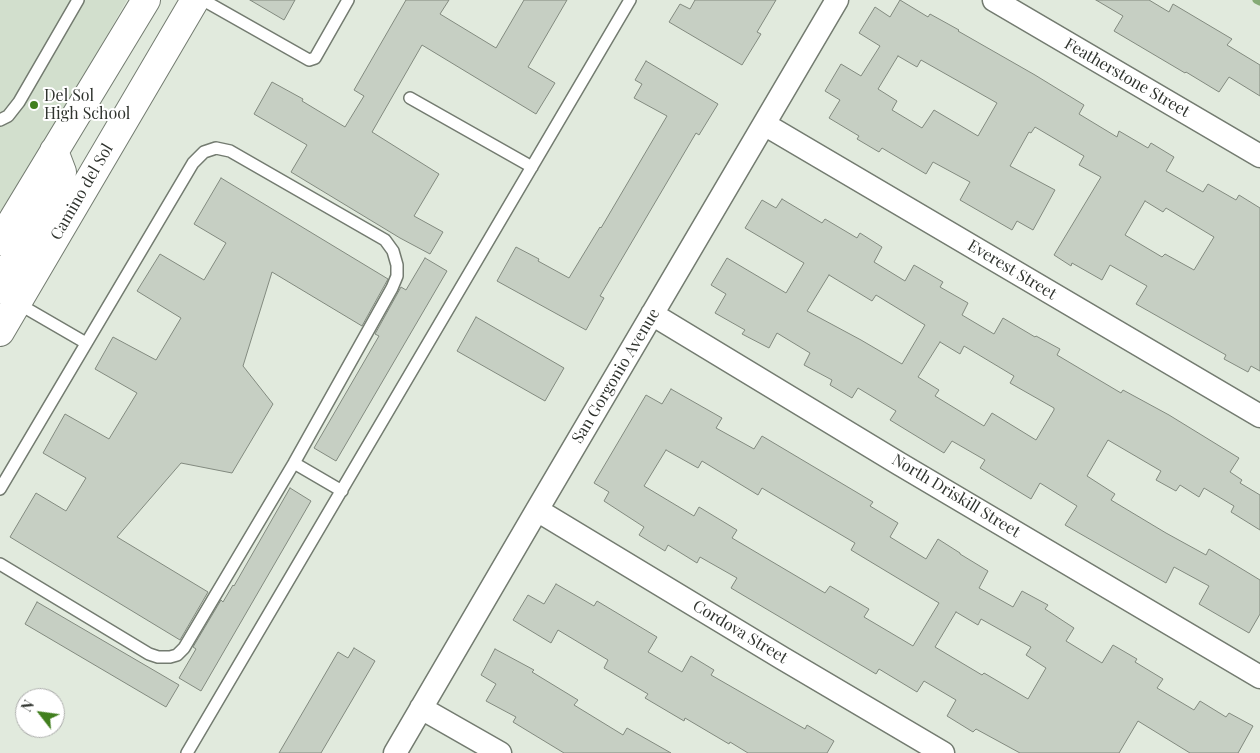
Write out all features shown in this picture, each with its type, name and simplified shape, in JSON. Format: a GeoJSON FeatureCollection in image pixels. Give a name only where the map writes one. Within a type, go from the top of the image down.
{"type":"FeatureCollection","features":[{"type":"Feature","properties":{"kind":"street"},"geometry":{"type":"LineString","coordinates":[[0,241],[146,0]]}},
{"type":"Feature","properties":{"kind":"street","name":"Camino del Sol"},"geometry":{"type":"LineString","coordinates":[[0,332],[195,0]]}},
{"type":"Feature","properties":{"kind":"street","name":"San Gorgonio Avenue"},"geometry":{"type":"LineString","coordinates":[[395,753],[837,0]]}},
{"type":"Feature","properties":{"kind":"street","name":"Featherstone Street"},"geometry":{"type":"LineString","coordinates":[[994,0],[1260,156]]}},
{"type":"Feature","properties":{"kind":"street","name":"Everest Street"},"geometry":{"type":"LineString","coordinates":[[764,124],[1260,416]]}},
{"type":"Feature","properties":{"kind":"street"},"geometry":{"type":"LineString","coordinates":[[17,302],[4,285],[8,270],[55,193],[62,172],[54,151]]}},
{"type":"Feature","properties":{"kind":"street","name":"North Driskill Street"},"geometry":{"type":"LineString","coordinates":[[652,314],[898,463],[1260,677]]}},
{"type":"Feature","properties":{"kind":"street","name":"Cordova Street"},"geometry":{"type":"LineString","coordinates":[[537,510],[944,753]]}},
{"type":"Feature","properties":{"kind":"street"},"geometry":{"type":"LineString","coordinates":[[421,708],[500,753]]}},
{"type":"Feature","properties":{"kind":"lane"},"geometry":{"type":"LineString","coordinates":[[0,120],[8,116],[19,102],[78,0]]}},
{"type":"Feature","properties":{"kind":"lane"},"geometry":{"type":"LineString","coordinates":[[204,0],[309,60],[316,58],[348,0]]}},
{"type":"Feature","properties":{"kind":"lane"},"geometry":{"type":"LineString","coordinates":[[187,753],[630,0]]}},
{"type":"Feature","properties":{"kind":"lane"},"geometry":{"type":"LineString","coordinates":[[410,98],[532,167]]}},
{"type":"Feature","properties":{"kind":"lane"},"geometry":{"type":"LineString","coordinates":[[0,489],[193,163],[204,152],[216,148],[230,151],[385,240],[393,251],[397,265],[392,288],[294,463],[184,648],[177,655],[158,657],[149,654],[0,564]]}},
{"type":"Feature","properties":{"kind":"lane"},"geometry":{"type":"LineString","coordinates":[[17,302],[86,343]]}},
{"type":"Feature","properties":{"kind":"lane"},"geometry":{"type":"LineString","coordinates":[[294,463],[342,491]]}},
{"type":"Feature","properties":{"kind":"shaded area","name":"Del Sol High School"},"geometry":{"type":"Polygon","coordinates":[[[0,0],[127,0],[6,214],[0,210],[0,0]]]}},
{"type":"Feature","properties":{"kind":"building"},"geometry":{"type":"Polygon","coordinates":[[[250,0],[295,0],[284,20],[250,0]]]}},
{"type":"Feature","properties":{"kind":"building"},"geometry":{"type":"Polygon","coordinates":[[[406,0],[449,0],[440,14],[496,48],[524,0],[567,0],[528,67],[555,83],[536,114],[422,45],[372,132],[439,174],[414,216],[443,232],[430,254],[291,172],[307,145],[254,114],[272,82],[303,99],[302,101],[345,127],[364,96],[354,90],[406,0]]]}},
{"type":"Feature","properties":{"kind":"building"},"geometry":{"type":"Polygon","coordinates":[[[695,0],[776,0],[757,32],[761,34],[742,65],[669,22],[680,4],[690,9],[695,0]]]}},
{"type":"Feature","properties":{"kind":"building"},"geometry":{"type":"Polygon","coordinates":[[[900,0],[928,17],[930,14],[1084,105],[1079,114],[1117,137],[1119,131],[1148,148],[1151,143],[1174,157],[1166,171],[1203,192],[1208,184],[1236,200],[1239,195],[1260,208],[1260,371],[1251,366],[1248,372],[1224,359],[1226,355],[1136,304],[1147,286],[1110,265],[1102,280],[1072,263],[1071,266],[1054,255],[1101,177],[1079,165],[1084,156],[1035,127],[1031,133],[1029,132],[1010,166],[1055,190],[1033,230],[1017,221],[1012,230],[960,200],[970,182],[933,162],[926,174],[882,148],[879,152],[857,139],[859,136],[829,118],[840,100],[825,91],[841,64],[861,76],[880,46],[859,33],[875,7],[890,17],[900,0]],[[898,56],[878,89],[897,101],[892,110],[922,128],[934,110],[978,136],[997,103],[921,60],[917,67],[898,56]],[[1145,201],[1125,235],[1162,257],[1165,254],[1194,270],[1214,237],[1166,208],[1163,212],[1145,201]]]}},
{"type":"Feature","properties":{"kind":"building"},"geometry":{"type":"Polygon","coordinates":[[[1096,0],[1149,0],[1169,12],[1173,4],[1232,39],[1227,45],[1260,65],[1260,96],[1229,77],[1219,92],[1185,73],[1114,31],[1123,16],[1096,0]]]}},
{"type":"Feature","properties":{"kind":"building"},"geometry":{"type":"Polygon","coordinates":[[[646,61],[718,104],[699,135],[696,133],[600,296],[604,298],[586,330],[497,281],[516,247],[569,278],[667,116],[634,98],[642,84],[635,80],[646,61]]]}},
{"type":"Feature","properties":{"kind":"building"},"geometry":{"type":"Polygon","coordinates":[[[221,178],[388,279],[362,326],[272,272],[243,366],[273,404],[232,473],[181,463],[117,537],[208,592],[180,640],[10,537],[36,493],[66,511],[86,478],[43,453],[65,414],[109,439],[137,393],[95,369],[113,337],[156,360],[181,318],[137,291],[160,254],[204,280],[226,243],[194,224],[221,178]]]}},
{"type":"Feature","properties":{"kind":"building"},"geometry":{"type":"Polygon","coordinates":[[[782,199],[822,223],[825,219],[857,238],[860,233],[882,247],[874,262],[905,281],[914,265],[943,282],[940,287],[968,303],[962,315],[994,334],[1003,318],[1060,349],[1057,355],[1121,393],[1123,390],[1169,415],[1239,458],[1230,472],[1242,480],[1240,483],[1260,495],[1260,530],[1231,512],[1234,506],[1204,488],[1199,497],[1180,485],[1176,491],[1156,480],[1161,471],[1108,440],[1087,476],[1115,494],[1111,500],[1206,555],[1209,549],[1260,580],[1260,614],[1249,633],[1199,604],[1209,586],[1174,567],[1166,583],[1065,525],[1077,506],[1040,483],[1031,499],[980,468],[985,460],[952,441],[944,453],[890,420],[896,411],[858,388],[852,398],[830,385],[832,380],[804,365],[810,353],[777,333],[769,348],[742,334],[745,330],[715,313],[726,294],[711,285],[727,258],[786,293],[804,263],[745,228],[762,200],[776,208],[782,199]],[[829,275],[807,311],[902,364],[925,325],[876,295],[872,301],[829,275]],[[940,342],[918,377],[939,390],[935,396],[984,426],[992,413],[1036,440],[1054,408],[1010,383],[1014,376],[964,346],[960,354],[940,342]]]}},
{"type":"Feature","properties":{"kind":"building"},"geometry":{"type":"Polygon","coordinates":[[[425,258],[447,271],[336,461],[314,448],[379,336],[375,334],[401,287],[406,290],[425,258]]]}},
{"type":"Feature","properties":{"kind":"building"},"geometry":{"type":"Polygon","coordinates":[[[476,317],[564,368],[545,401],[457,351],[476,317]]]}},
{"type":"Feature","properties":{"kind":"building"},"geometry":{"type":"Polygon","coordinates":[[[671,389],[722,418],[716,428],[754,449],[762,436],[873,502],[870,506],[898,523],[890,537],[926,559],[938,539],[988,571],[979,588],[1013,607],[1022,591],[1048,605],[1045,609],[1074,628],[1066,641],[1102,663],[1113,645],[1137,659],[1135,662],[1163,679],[1157,688],[1194,710],[1200,701],[1226,717],[1229,713],[1253,726],[1238,753],[1190,753],[1138,721],[1119,753],[1020,753],[976,729],[973,732],[947,716],[956,700],[924,681],[917,692],[879,669],[876,674],[731,588],[737,578],[700,557],[697,563],[668,545],[665,551],[639,535],[644,527],[604,501],[609,492],[594,483],[646,395],[662,404],[671,389]],[[666,450],[644,486],[694,516],[699,507],[737,530],[732,538],[825,593],[830,586],[869,609],[864,617],[913,646],[939,603],[851,550],[855,543],[762,488],[758,495],[702,461],[698,468],[666,450]],[[956,612],[935,647],[982,675],[984,673],[1028,699],[1046,668],[1026,655],[1031,647],[981,619],[978,625],[956,612]]]}},
{"type":"Feature","properties":{"kind":"building"},"geometry":{"type":"Polygon","coordinates":[[[290,488],[311,501],[201,691],[179,678],[196,649],[193,647],[221,600],[223,602],[234,586],[290,488]]]}},
{"type":"Feature","properties":{"kind":"building"},"geometry":{"type":"Polygon","coordinates":[[[556,584],[594,606],[597,601],[657,637],[648,652],[682,672],[691,656],[714,670],[711,675],[805,729],[807,725],[834,741],[827,753],[748,753],[685,718],[684,721],[645,698],[648,694],[604,668],[608,660],[558,630],[551,643],[513,620],[528,595],[544,604],[556,584]]]}},
{"type":"Feature","properties":{"kind":"building"},"geometry":{"type":"Polygon","coordinates":[[[37,602],[179,685],[166,707],[25,624],[37,602]]]}},
{"type":"Feature","properties":{"kind":"building"},"geometry":{"type":"Polygon","coordinates":[[[354,648],[375,661],[321,753],[279,753],[338,652],[348,658],[354,648]]]}},
{"type":"Feature","properties":{"kind":"building"},"geometry":{"type":"Polygon","coordinates":[[[495,649],[534,670],[532,672],[578,700],[574,705],[623,735],[627,728],[671,753],[564,753],[513,722],[516,717],[486,701],[496,684],[481,675],[495,649]]]}},
{"type":"Feature","properties":{"kind":"waterway"},"geometry":{"type":"LineString","coordinates":[[1256,0],[1260,2]]}},
{"type":"Feature","properties":{"kind":"place","name":"Del Sol High School"},"geometry":{"type":"Point","coordinates":[34,105]}}]}
